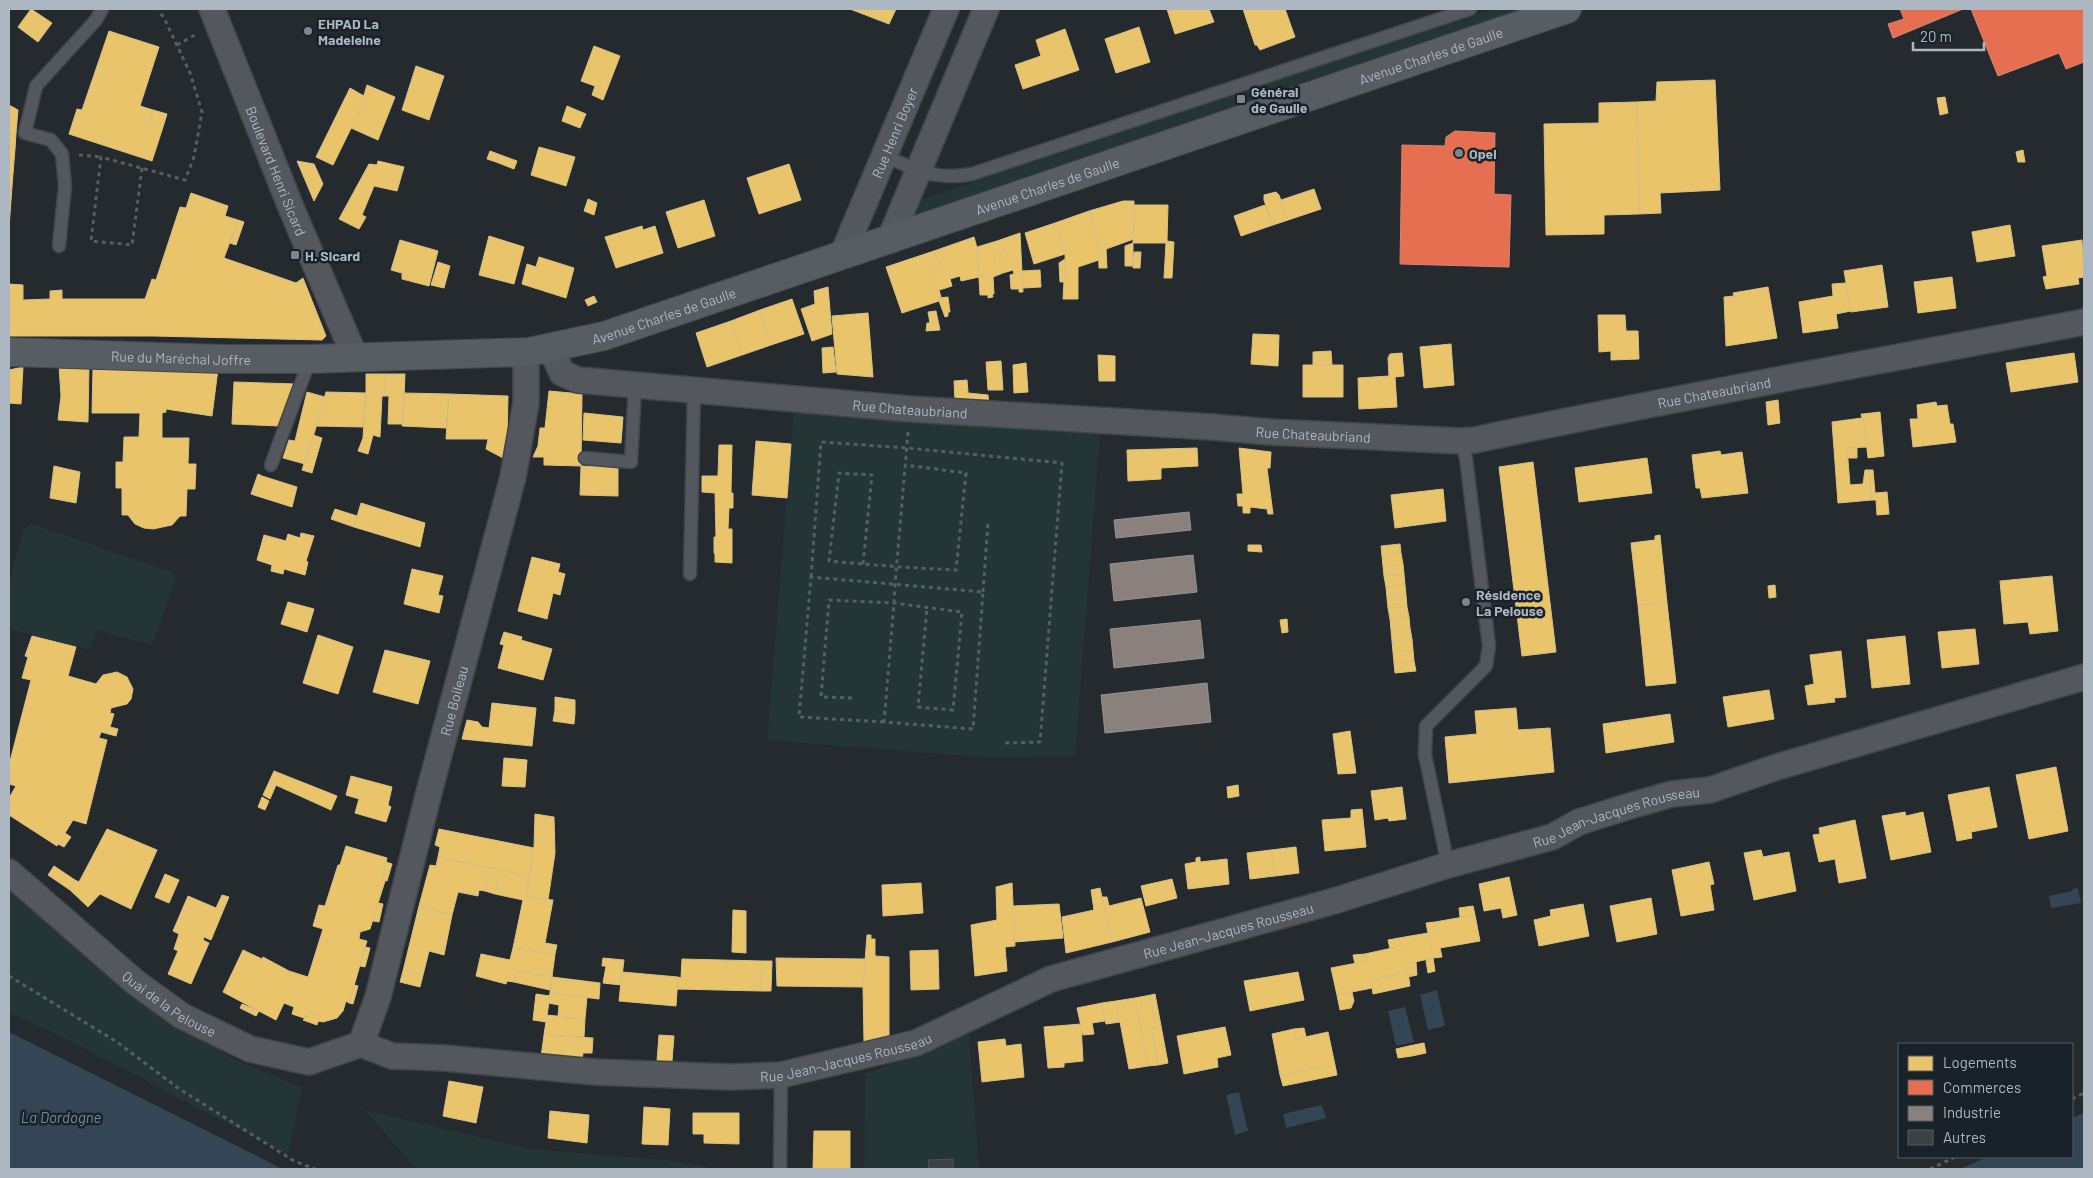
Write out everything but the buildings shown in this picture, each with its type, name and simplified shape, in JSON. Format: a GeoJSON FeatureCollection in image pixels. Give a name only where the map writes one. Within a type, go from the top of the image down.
{"type":"FeatureCollection","features":[{"type":"Feature","properties":{"kind":"main road","name":"Avenue Charles de Gaulle"},"geometry":{"type":"LineString","coordinates":[[355,358],[538,350],[604,336],[889,241],[1567,9]]}},
{"type":"Feature","properties":{"kind":"main road","name":"Rue du Maréchal Joffre"},"geometry":{"type":"LineString","coordinates":[[9,352],[224,359],[355,358]]}},
{"type":"Feature","properties":{"kind":"street","name":"Boulevard Henri Sicard"},"geometry":{"type":"LineString","coordinates":[[212,9],[292,210],[355,358]]}},
{"type":"Feature","properties":{"kind":"street","name":"Rue Henri Boyer"},"geometry":{"type":"LineString","coordinates":[[842,256],[945,9]]}},
{"type":"Feature","properties":{"kind":"street"},"geometry":{"type":"LineString","coordinates":[[889,241],[986,9]]}},
{"type":"Feature","properties":{"kind":"street","name":"Rue Chateaubriand"},"geometry":{"type":"LineString","coordinates":[[538,350],[562,373],[578,380],[910,409],[1270,432],[1462,441],[1475,440],[1638,405],[1868,364],[2084,322]]}},
{"type":"Feature","properties":{"kind":"street","name":"Rue Boileau"},"geometry":{"type":"LineString","coordinates":[[361,1044],[378,997],[427,800],[512,477],[538,350]]}},
{"type":"Feature","properties":{"kind":"street","name":"Rue Jean-Jacques Rousseau"},"geometry":{"type":"LineString","coordinates":[[361,1044],[392,1056],[444,1058],[595,1072],[730,1076],[781,1075],[916,1042],[1051,979],[1334,901],[1448,866],[1552,838],[1579,822],[1633,805],[1672,794],[1710,790],[1778,767],[2084,677]]}},
{"type":"Feature","properties":{"kind":"street","name":"Quai de la Pelouse"},"geometry":{"type":"LineString","coordinates":[[9,872],[135,982],[182,1016],[241,1045],[250,1049],[309,1062],[361,1044]]}},
{"type":"Feature","properties":{"kind":"lane"},"geometry":{"type":"LineString","coordinates":[[59,246],[65,186],[62,154],[50,140],[25,133],[36,86],[96,20],[102,9]]}},
{"type":"Feature","properties":{"kind":"lane"},"geometry":{"type":"LineString","coordinates":[[884,156],[935,176],[952,178],[972,174],[1470,9]]}},
{"type":"Feature","properties":{"kind":"lane"},"geometry":{"type":"LineString","coordinates":[[271,465],[310,359]]}},
{"type":"Feature","properties":{"kind":"lane"},"geometry":{"type":"LineString","coordinates":[[585,458],[631,462],[635,385]]}},
{"type":"Feature","properties":{"kind":"lane"},"geometry":{"type":"LineString","coordinates":[[690,574],[694,391]]}},
{"type":"Feature","properties":{"kind":"lane"},"geometry":{"type":"LineString","coordinates":[[1448,866],[1425,755],[1426,726],[1486,666],[1489,646],[1467,467],[1462,441]]}},
{"type":"Feature","properties":{"kind":"lane"},"geometry":{"type":"LineString","coordinates":[[780,1169],[781,1075]]}},
{"type":"Feature","properties":{"kind":"path"},"geometry":{"type":"LineString","coordinates":[[142,168],[132,245],[90,241],[101,157],[142,168],[185,180],[194,157],[202,112],[190,73],[158,9]]}},
{"type":"Feature","properties":{"kind":"path"},"geometry":{"type":"LineString","coordinates":[[884,722],[910,409]]}},
{"type":"Feature","properties":{"kind":"path"},"geometry":{"type":"LineString","coordinates":[[988,523],[973,729],[799,717],[821,442],[1062,463],[1040,742],[1004,743]]}},
{"type":"Feature","properties":{"kind":"path"},"geometry":{"type":"LineString","coordinates":[[863,564],[872,475],[839,473],[829,561],[863,564],[897,567],[956,570],[966,473],[905,465]]}},
{"type":"Feature","properties":{"kind":"path"},"geometry":{"type":"LineString","coordinates":[[811,576],[983,592]]}},
{"type":"Feature","properties":{"kind":"path"},"geometry":{"type":"LineString","coordinates":[[852,698],[821,697],[828,600],[894,603],[962,612],[953,710],[918,707],[927,608]]}},
{"type":"Feature","properties":{"kind":"path"},"geometry":{"type":"LineString","coordinates":[[9,976],[117,1042],[178,1088],[294,1161],[316,1169]]}},
{"type":"Feature","properties":{"kind":"path"},"geometry":{"type":"LineString","coordinates":[[1930,1169],[1953,1158]]}},
{"type":"Feature","properties":{"kind":"shaded area"},"geometry":{"type":"Polygon","coordinates":[[[1492,9],[1523,9],[915,213],[916,201],[1492,9]]]}},
{"type":"Feature","properties":{"kind":"shaded area"},"geometry":{"type":"Polygon","coordinates":[[[794,409],[1100,434],[1075,756],[992,758],[767,740],[794,409]]]}},
{"type":"Feature","properties":{"kind":"shaded area"},"geometry":{"type":"Polygon","coordinates":[[[32,524],[172,572],[175,582],[152,645],[96,630],[90,650],[9,629],[9,584],[24,528],[32,524]]]}},
{"type":"Feature","properties":{"kind":"shaded area"},"geometry":{"type":"Polygon","coordinates":[[[9,886],[31,904],[92,964],[174,1022],[234,1059],[302,1088],[288,1155],[64,1038],[9,1013],[9,886]]]}},
{"type":"Feature","properties":{"kind":"shaded area"},"geometry":{"type":"Polygon","coordinates":[[[969,1034],[979,1169],[864,1169],[865,1074],[969,1034]]]}},
{"type":"Feature","properties":{"kind":"shaded area"},"geometry":{"type":"Polygon","coordinates":[[[364,1110],[530,1149],[665,1160],[719,1169],[417,1169],[364,1110]]]}},
{"type":"Feature","properties":{"kind":"water"},"geometry":{"type":"Polygon","coordinates":[[[2078,888],[2081,903],[2051,908],[2049,896],[2078,888]]]}},
{"type":"Feature","properties":{"kind":"water"},"geometry":{"type":"Polygon","coordinates":[[[1437,990],[1445,1026],[1428,1030],[1420,995],[1437,990]]]}},
{"type":"Feature","properties":{"kind":"water"},"geometry":{"type":"Polygon","coordinates":[[[1405,1007],[1414,1042],[1396,1046],[1388,1011],[1405,1007]]]}},
{"type":"Feature","properties":{"kind":"water","name":"La Dordogne"},"geometry":{"type":"Polygon","coordinates":[[[9,1032],[263,1159],[282,1169],[9,1169],[9,1032]]]}},
{"type":"Feature","properties":{"kind":"water"},"geometry":{"type":"Polygon","coordinates":[[[1239,1092],[1248,1131],[1235,1135],[1226,1095],[1239,1092]]]}},
{"type":"Feature","properties":{"kind":"water"},"geometry":{"type":"Polygon","coordinates":[[[1322,1105],[1326,1118],[1286,1128],[1283,1114],[1322,1105]]]}},
{"type":"Feature","properties":{"kind":"water"},"geometry":{"type":"Polygon","coordinates":[[[2084,1113],[2084,1169],[1960,1169],[1985,1158],[2073,1158],[2073,1118],[2084,1113]]]}},
{"type":"Feature","properties":{"kind":"place","name":"EHPAD La Madeleine"},"geometry":{"type":"Point","coordinates":[308,31]}},
{"type":"Feature","properties":{"kind":"place","name":"Général de Gaulle"},"geometry":{"type":"Point","coordinates":[1241,99]}},
{"type":"Feature","properties":{"kind":"place","name":"Opel"},"geometry":{"type":"Point","coordinates":[1459,153]}},
{"type":"Feature","properties":{"kind":"place","name":"H. Sicard"},"geometry":{"type":"Point","coordinates":[295,255]}},
{"type":"Feature","properties":{"kind":"place","name":"Résidence La Pelouse"},"geometry":{"type":"Point","coordinates":[1466,602]}}]}
